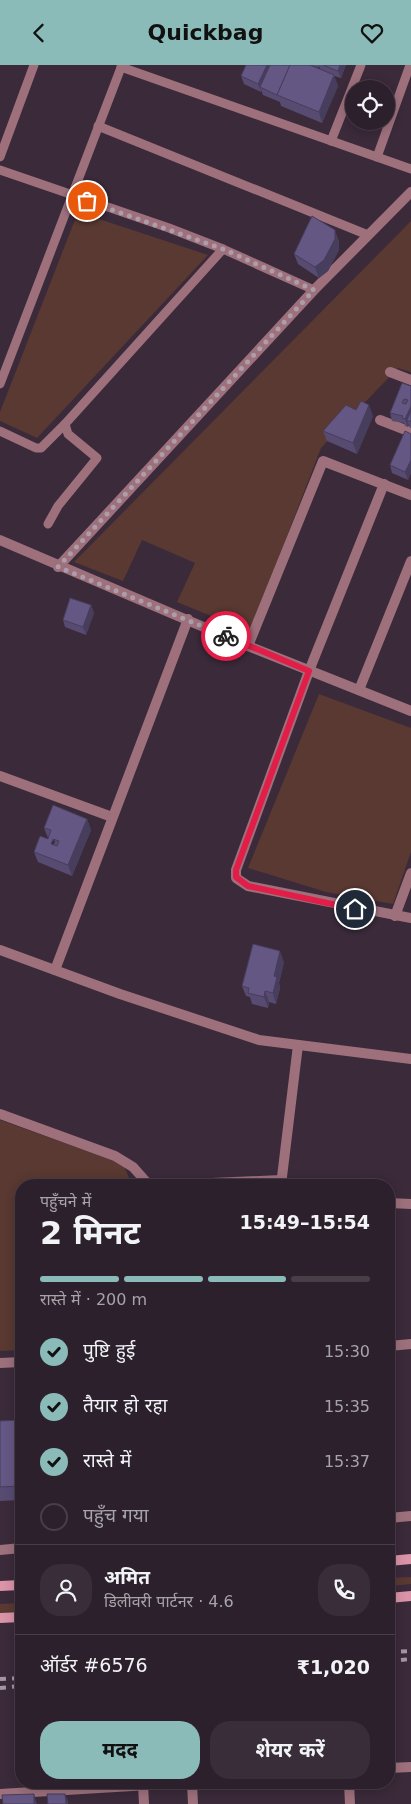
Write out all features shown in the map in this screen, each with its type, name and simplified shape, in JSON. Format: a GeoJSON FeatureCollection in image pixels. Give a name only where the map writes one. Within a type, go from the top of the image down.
{"type":"FeatureCollection","features":[{"type":"Feature","properties":{"kind":"main road"},"geometry":{"type":"LineString","coordinates":[[395,1560],[411,1559]]}},
{"type":"Feature","properties":{"kind":"main road"},"geometry":{"type":"LineString","coordinates":[[0,1586],[15,1585]]}},
{"type":"Feature","properties":{"kind":"main road"},"geometry":{"type":"LineString","coordinates":[[395,1597],[411,1596]]}},
{"type":"Feature","properties":{"kind":"main road"},"geometry":{"type":"LineString","coordinates":[[0,1618],[15,1617]]}},
{"type":"Feature","properties":{"kind":"street"},"geometry":{"type":"LineString","coordinates":[[58,567],[314,290],[411,192]]}},
{"type":"Feature","properties":{"kind":"street"},"geometry":{"type":"LineString","coordinates":[[390,372],[411,380]]}},
{"type":"Feature","properties":{"kind":"street"},"geometry":{"type":"LineString","coordinates":[[380,420],[411,432]]}},
{"type":"Feature","properties":{"kind":"street"},"geometry":{"type":"LineString","coordinates":[[248,646],[323,461],[411,495]]}},
{"type":"Feature","properties":{"kind":"street"},"geometry":{"type":"LineString","coordinates":[[384,484],[309,671],[236,870],[236,877],[248,886],[411,919]]}},
{"type":"Feature","properties":{"kind":"street"},"geometry":{"type":"LineString","coordinates":[[0,540],[58,567],[411,711]]}},
{"type":"Feature","properties":{"kind":"street"},"geometry":{"type":"LineString","coordinates":[[359,690],[411,561]]}},
{"type":"Feature","properties":{"kind":"street"},"geometry":{"type":"LineString","coordinates":[[54,970],[188,619]]}},
{"type":"Feature","properties":{"kind":"street"},"geometry":{"type":"LineString","coordinates":[[0,776],[112,817]]}},
{"type":"Feature","properties":{"kind":"street"},"geometry":{"type":"LineString","coordinates":[[395,916],[411,873]]}},
{"type":"Feature","properties":{"kind":"street"},"geometry":{"type":"LineString","coordinates":[[0,950],[259,1039],[411,1059]]}},
{"type":"Feature","properties":{"kind":"street"},"geometry":{"type":"LineString","coordinates":[[281,1179],[298,1045]]}},
{"type":"Feature","properties":{"kind":"street"},"geometry":{"type":"LineString","coordinates":[[0,1115],[115,1156],[133,1167],[144,1179]]}},
{"type":"Feature","properties":{"kind":"street"},"geometry":{"type":"LineString","coordinates":[[395,1203],[411,1204]]}},
{"type":"Feature","properties":{"kind":"street"},"geometry":{"type":"LineString","coordinates":[[395,1345],[411,1344]]}},
{"type":"Feature","properties":{"kind":"street"},"geometry":{"type":"LineString","coordinates":[[0,1363],[15,1362]]}},
{"type":"Feature","properties":{"kind":"street"},"geometry":{"type":"LineString","coordinates":[[395,1517],[411,1516]]}},
{"type":"Feature","properties":{"kind":"street"},"geometry":{"type":"LineString","coordinates":[[0,1550],[15,1549]]}},
{"type":"Feature","properties":{"kind":"street"},"geometry":{"type":"LineString","coordinates":[[395,1768],[411,1767]]}},
{"type":"Feature","properties":{"kind":"street"},"geometry":{"type":"LineString","coordinates":[[0,1793],[64,1789]]}},
{"type":"Feature","properties":{"kind":"street"},"geometry":{"type":"LineString","coordinates":[[144,1789],[144,1804]]}},
{"type":"Feature","properties":{"kind":"street"},"geometry":{"type":"LineString","coordinates":[[192,1789],[193,1804]]}},
{"type":"Feature","properties":{"kind":"street"},"geometry":{"type":"LineString","coordinates":[[349,1789],[350,1804]]}},
{"type":"Feature","properties":{"kind":"lane"},"geometry":{"type":"LineString","coordinates":[[0,157],[34,65]]}},
{"type":"Feature","properties":{"kind":"lane"},"geometry":{"type":"LineString","coordinates":[[331,141],[361,65]]}},
{"type":"Feature","properties":{"kind":"lane"},"geometry":{"type":"LineString","coordinates":[[377,157],[410,65]]}},
{"type":"Feature","properties":{"kind":"lane"},"geometry":{"type":"LineString","coordinates":[[0,384],[121,66],[411,169]]}},
{"type":"Feature","properties":{"kind":"lane"},"geometry":{"type":"LineString","coordinates":[[98,126],[368,235]]}},
{"type":"Feature","properties":{"kind":"lane"},"geometry":{"type":"LineString","coordinates":[[0,170],[223,249],[314,290]]}},
{"type":"Feature","properties":{"kind":"lane"},"geometry":{"type":"LineString","coordinates":[[0,431],[36,448],[41,448],[65,424],[223,249]]}},
{"type":"Feature","properties":{"kind":"lane"},"geometry":{"type":"LineString","coordinates":[[48,524],[58,506],[97,458],[68,434],[65,424]]}},
{"type":"Feature","properties":{"kind":"shaded area"},"geometry":{"type":"Polygon","coordinates":[[[78,212],[208,255],[37,438],[0,421],[0,412],[78,212]]]}},
{"type":"Feature","properties":{"kind":"shaded area"},"geometry":{"type":"Polygon","coordinates":[[[411,221],[411,372],[398,368],[321,448],[250,632],[177,602],[195,563],[142,540],[123,581],[74,562],[411,221]]]}},
{"type":"Feature","properties":{"kind":"shaded area"},"geometry":{"type":"Polygon","coordinates":[[[319,694],[411,728],[411,852],[393,904],[326,892],[248,868],[319,694]]]}},
{"type":"Feature","properties":{"kind":"shaded area"},"geometry":{"type":"Polygon","coordinates":[[[0,1120],[123,1164],[129,1179],[15,1179],[15,1350],[0,1351],[0,1120]]]}},
{"type":"Feature","properties":{"kind":"shaded area"},"geometry":{"type":"Polygon","coordinates":[[[411,1577],[411,1584],[395,1585],[395,1578],[411,1577]]]}},
{"type":"Feature","properties":{"kind":"shaded area"},"geometry":{"type":"Polygon","coordinates":[[[15,1603],[15,1612],[0,1613],[0,1604],[15,1603]]]}},
{"type":"Feature","properties":{"kind":"building"},"geometry":{"type":"Polygon","coordinates":[[[246,65],[267,65],[258,84],[241,76],[246,65]]]}},
{"type":"Feature","properties":{"kind":"building"},"geometry":{"type":"Polygon","coordinates":[[[270,65],[290,65],[277,95],[260,87],[270,65]]]}},
{"type":"Feature","properties":{"kind":"building"},"geometry":{"type":"Polygon","coordinates":[[[290,65],[310,65],[334,75],[319,112],[277,95],[290,65]]]}},
{"type":"Feature","properties":{"kind":"building"},"geometry":{"type":"Polygon","coordinates":[[[323,65],[340,65],[338,71],[323,65]]]}},
{"type":"Feature","properties":{"kind":"building"},"geometry":{"type":"Polygon","coordinates":[[[312,216],[335,230],[335,239],[324,260],[315,267],[294,254],[312,216]]]}},
{"type":"Feature","properties":{"kind":"building"},"geometry":{"type":"Polygon","coordinates":[[[402,383],[411,386],[411,406],[405,419],[402,418],[403,416],[390,413],[402,383]],[[404,399],[402,403],[406,404],[408,400],[404,399]]]}},
{"type":"Feature","properties":{"kind":"building"},"geometry":{"type":"Polygon","coordinates":[[[361,401],[369,405],[353,443],[323,431],[346,405],[356,410],[361,401]]]}},
{"type":"Feature","properties":{"kind":"building"},"geometry":{"type":"Polygon","coordinates":[[[411,411],[411,422],[407,420],[411,411]]]}},
{"type":"Feature","properties":{"kind":"building"},"geometry":{"type":"Polygon","coordinates":[[[405,431],[411,434],[411,460],[405,472],[390,465],[405,431]]]}},
{"type":"Feature","properties":{"kind":"building"},"geometry":{"type":"Polygon","coordinates":[[[70,598],[91,605],[83,627],[63,620],[70,598]]]}},
{"type":"Feature","properties":{"kind":"building"},"geometry":{"type":"Polygon","coordinates":[[[53,805],[87,819],[68,865],[34,852],[40,836],[48,839],[51,830],[44,828],[53,805]],[[53,839],[51,844],[57,846],[59,841],[53,839]]]}},
{"type":"Feature","properties":{"kind":"building"},"geometry":{"type":"Polygon","coordinates":[[[253,944],[280,951],[274,976],[277,977],[273,993],[265,991],[264,997],[248,993],[249,988],[242,986],[253,944]]]}},
{"type":"Feature","properties":{"kind":"building"},"geometry":{"type":"Polygon","coordinates":[[[15,1420],[15,1486],[0,1487],[0,1421],[15,1420]]]}},
{"type":"Feature","properties":{"kind":"building"},"geometry":{"type":"Polygon","coordinates":[[[34,1794],[34,1804],[3,1804],[2,1795],[34,1794]]]}},
{"type":"Feature","properties":{"kind":"building"},"geometry":{"type":"Polygon","coordinates":[[[47,1794],[65,1794],[66,1804],[48,1804],[47,1794]]]}},
{"type":"Feature","properties":{"kind":"railway"},"geometry":{"type":"LineString","coordinates":[[395,1652],[411,1651]]}},
{"type":"Feature","properties":{"kind":"railway"},"geometry":{"type":"LineString","coordinates":[[395,1660],[411,1659]]}},
{"type":"Feature","properties":{"kind":"railway"},"geometry":{"type":"LineString","coordinates":[[0,1679],[15,1678]]}},
{"type":"Feature","properties":{"kind":"railway"},"geometry":{"type":"LineString","coordinates":[[0,1688],[15,1687]]}},
{"type":"Feature","properties":{"kind":"way so far"},"geometry":{"type":"LineString","coordinates":[[87,201],[169,228],[223,249],[314,290],[58,567],[226,636]]}},
{"type":"Feature","properties":{"kind":"route"},"geometry":{"type":"LineString","coordinates":[[226,636],[309,671],[236,870],[236,877],[241,883],[248,886],[355,909]]}}]}
